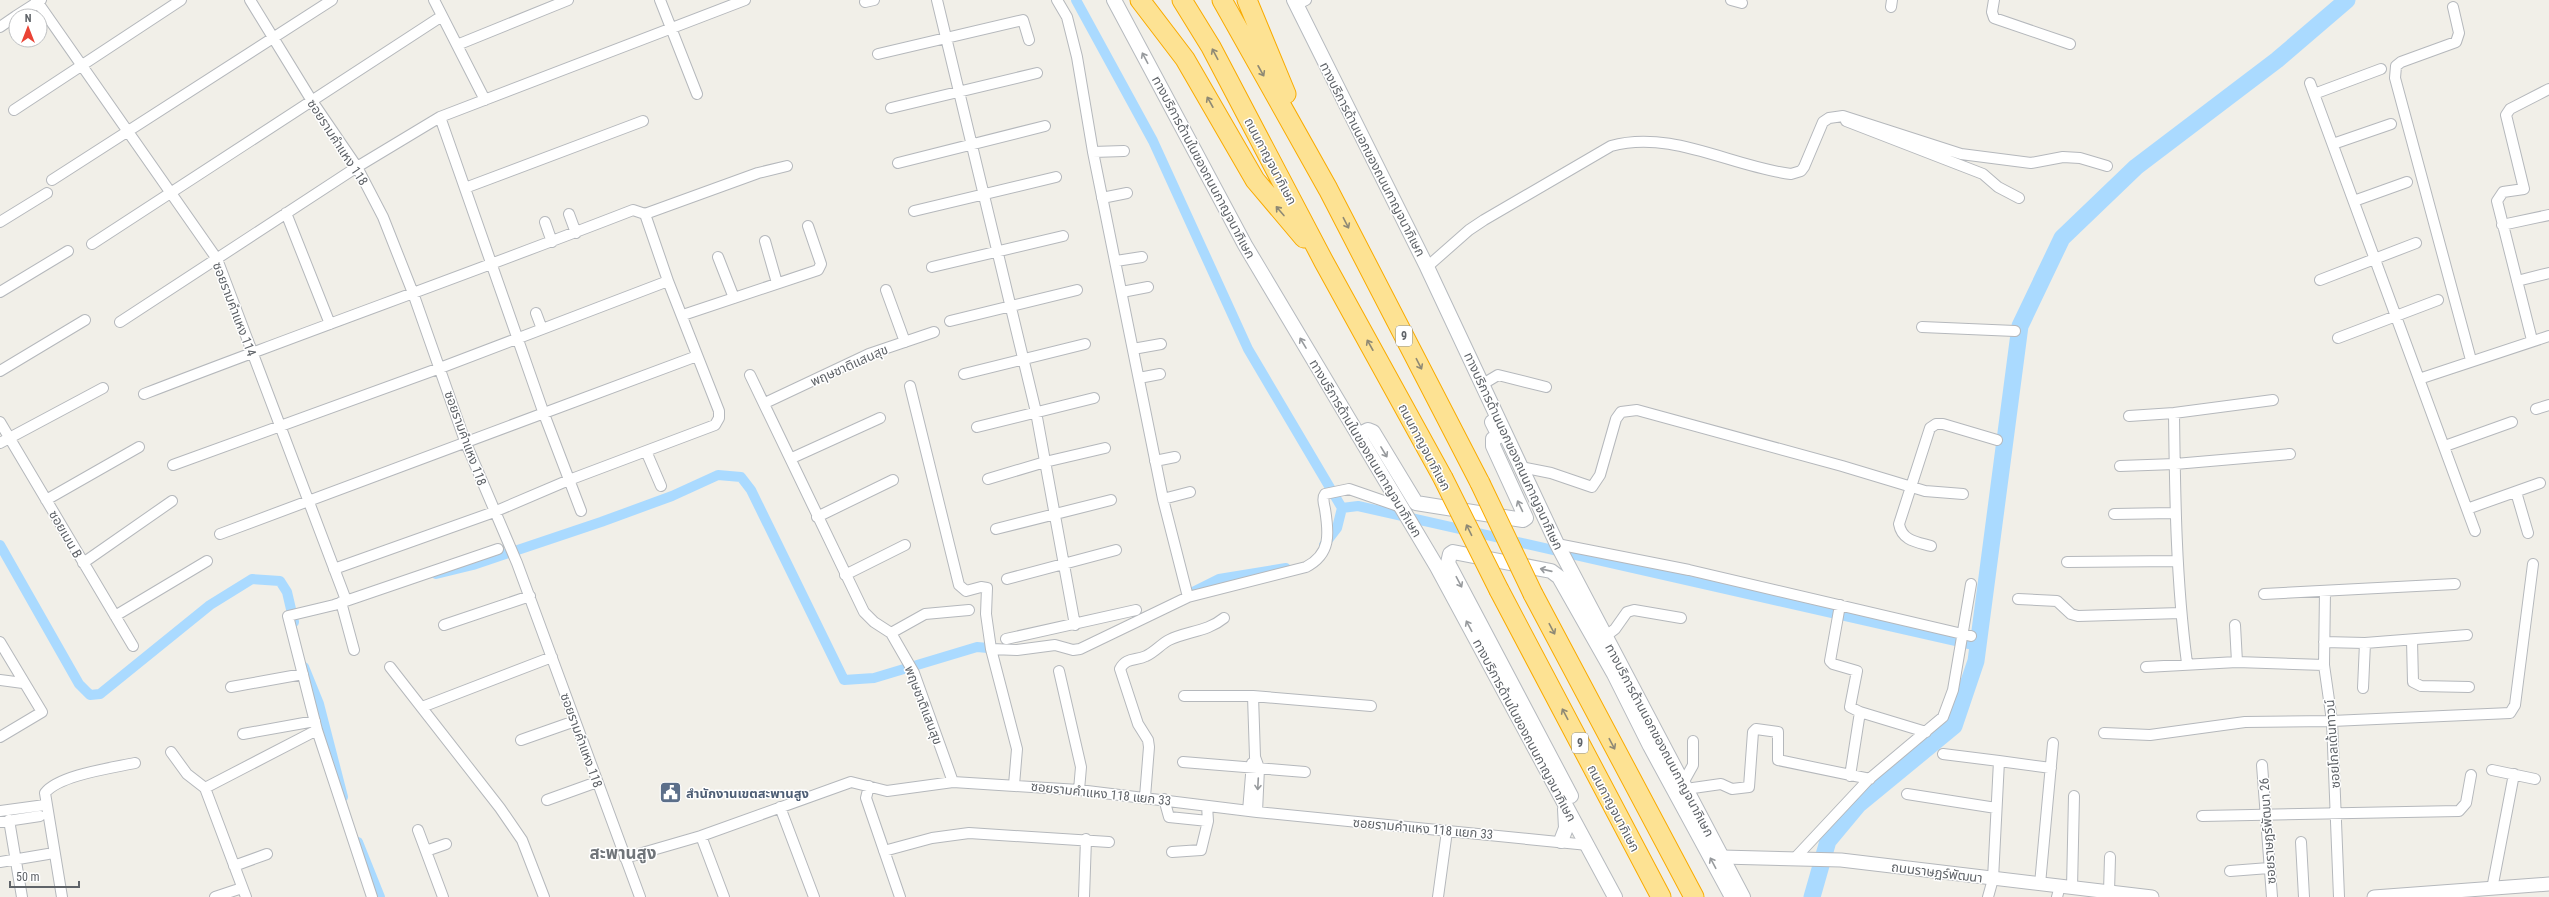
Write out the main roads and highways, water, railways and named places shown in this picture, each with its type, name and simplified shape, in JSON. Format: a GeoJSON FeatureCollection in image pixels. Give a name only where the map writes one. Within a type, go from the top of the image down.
{"type":"FeatureCollection","features":[{"type":"Feature","properties":{"kind":"highway"},"geometry":{"type":"LineString","coordinates":[[1140,0],[1185,59],[1255,180],[1324,262]]}},
{"type":"Feature","properties":{"kind":"highway","name":"ถนนกาญจนาภิเษก"},"geometry":{"type":"LineString","coordinates":[[1182,0],[1211,47],[1324,262],[1443,478],[1499,590],[1661,897]]}},
{"type":"Feature","properties":{"kind":"highway","name":"9"},"geometry":{"type":"LineString","coordinates":[[1222,0],[1328,189],[1480,483],[1533,594],[1694,897]]}},
{"type":"Feature","properties":{"kind":"highway"},"geometry":{"type":"LineString","coordinates":[[1246,0],[1328,189]]}},
{"type":"Feature","properties":{"kind":"main road","name":"ทางบริการด้านในของถนนกาญจนาภิเษก"},"geometry":{"type":"LineString","coordinates":[[1114,0],[1245,245],[1437,567],[1615,897]]}},
{"type":"Feature","properties":{"kind":"main road"},"geometry":{"type":"LineString","coordinates":[[1295,1],[1372,173],[1499,436],[1554,544]]}},
{"type":"Feature","properties":{"kind":"main road","name":"ทางบริการด้านนอกของถนนกาญจนาภิเษก"},"geometry":{"type":"LineString","coordinates":[[1295,1],[1427,267],[1483,384],[1554,544],[1569,573],[1606,636],[1743,897]]}},
{"type":"Feature","properties":{"kind":"main road"},"geometry":{"type":"LineString","coordinates":[[1358,435],[1368,430],[1373,432],[1416,503],[1523,520],[1526,518],[1493,446],[1493,439],[1499,436]]}},
{"type":"Feature","properties":{"kind":"main road"},"geometry":{"type":"LineString","coordinates":[[1588,845],[1580,814],[1448,563],[1450,554],[1453,552],[1555,573],[1614,674]]}},
{"type":"Feature","properties":{"kind":"main road"},"geometry":{"type":"LineString","coordinates":[[1569,573],[1614,674],[1650,746],[1732,897]]}},
{"type":"Feature","properties":{"kind":"main road"},"geometry":{"type":"LineString","coordinates":[[1561,841],[1566,828],[1565,806]]}},
{"type":"Feature","properties":{"kind":"waterway"},"geometry":{"type":"LineString","coordinates":[[1076,0],[1153,141],[1248,349],[1342,508]]}},
{"type":"Feature","properties":{"kind":"waterway"},"geometry":{"type":"LineString","coordinates":[[1812,897],[1828,841],[1858,805],[1954,726],[1976,661],[2020,326],[2062,238],[2136,167],[2277,60],[2347,0]]}},
{"type":"Feature","properties":{"kind":"waterway"},"geometry":{"type":"LineString","coordinates":[[436,574],[473,565],[601,522],[672,496],[718,475],[741,477],[751,490],[844,680],[874,678],[977,647],[999,649]]}},
{"type":"Feature","properties":{"kind":"waterway"},"geometry":{"type":"LineString","coordinates":[[1324,545],[1337,528],[1342,508],[1358,506],[1978,646]]}},
{"type":"Feature","properties":{"kind":"waterway"},"geometry":{"type":"LineString","coordinates":[[0,545],[79,684],[90,695],[100,694],[210,605],[252,579],[280,581],[287,592],[294,622]]}},
{"type":"Feature","properties":{"kind":"waterway"},"geometry":{"type":"LineString","coordinates":[[1187,595],[1219,579],[1286,568]]}},
{"type":"Feature","properties":{"kind":"waterway"},"geometry":{"type":"LineString","coordinates":[[304,667],[319,704],[343,797]]}},
{"type":"Feature","properties":{"kind":"waterway"},"geometry":{"type":"LineString","coordinates":[[358,842],[380,897]]}},
{"type":"Feature","properties":{"kind":"place","name":"สำนักงานเขตสะพานสูง"},"geometry":{"type":"Point","coordinates":[670,793]}},
{"type":"Feature","properties":{"kind":"district","name":"สะพานสูง"},"geometry":{"type":"Point","coordinates":[623,853]}}]}
